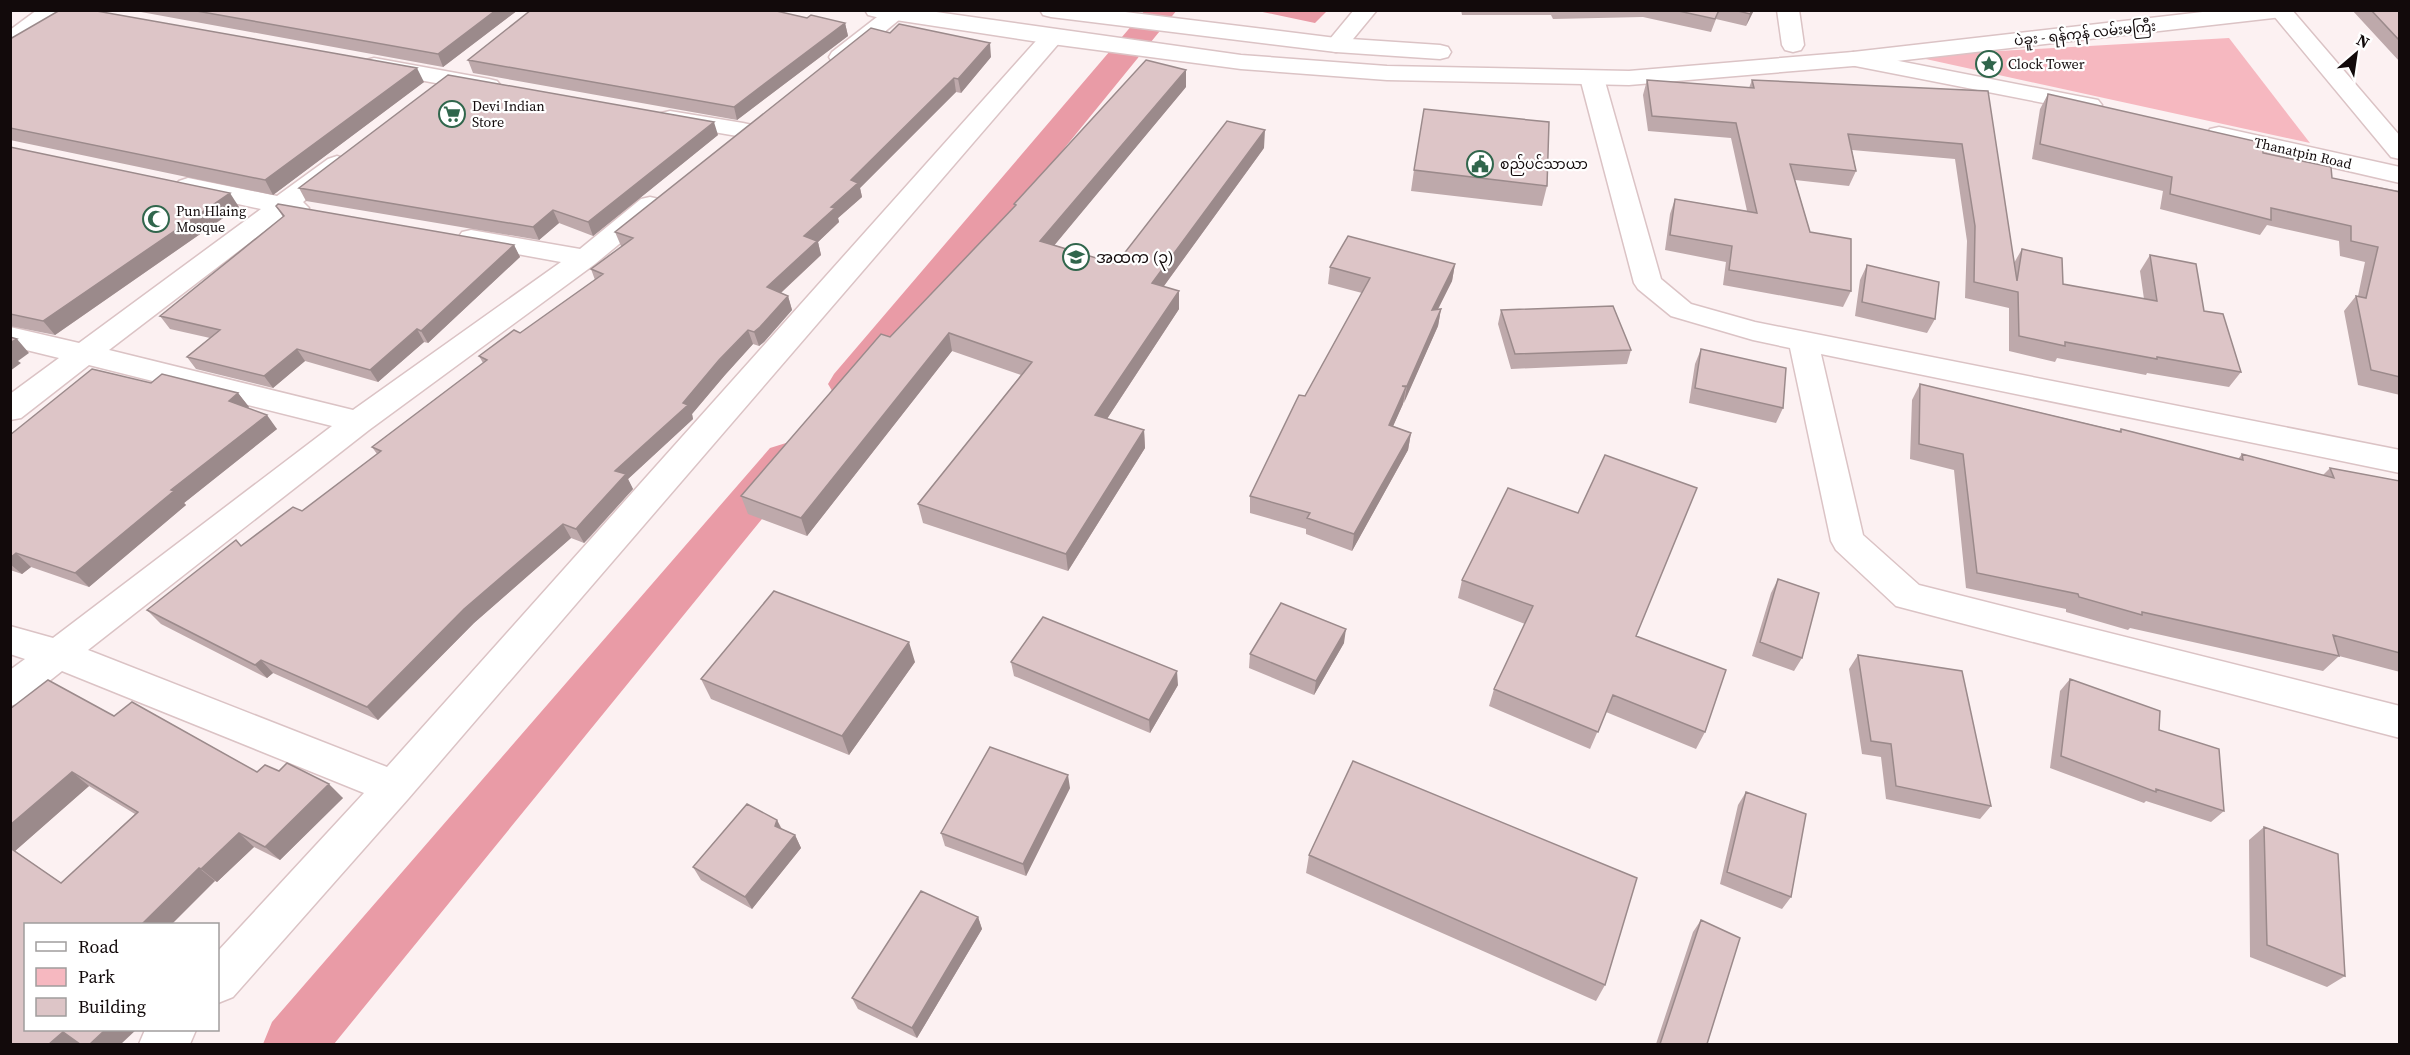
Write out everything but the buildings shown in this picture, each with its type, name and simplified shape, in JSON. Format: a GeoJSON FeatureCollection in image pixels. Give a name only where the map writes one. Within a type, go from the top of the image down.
{"type":"FeatureCollection","features":[{"type":"Feature","properties":{"kind":"main road"},"geometry":{"type":"LineString","coordinates":[[10,41],[52,10]]}},
{"type":"Feature","properties":{"kind":"main road"},"geometry":{"type":"LineString","coordinates":[[1336,45],[1366,10]]}},
{"type":"Feature","properties":{"kind":"main road"},"geometry":{"type":"LineString","coordinates":[[1788,10],[1793,45]]}},
{"type":"Feature","properties":{"kind":"main road"},"geometry":{"type":"LineString","coordinates":[[2281,11],[2400,152]]}},
{"type":"Feature","properties":{"kind":"main road","name":"ပဲခူး - ရန်ကုန် လမ်းမကြီး"},"geometry":{"type":"LineString","coordinates":[[1853,59],[2281,11]]}},
{"type":"Feature","properties":{"kind":"main road"},"geometry":{"type":"LineString","coordinates":[[815,75],[891,12],[1055,16],[1240,62],[1387,73],[1629,78],[1853,59],[2025,91],[2107,109]]}},
{"type":"Feature","properties":{"kind":"main road"},"geometry":{"type":"LineString","coordinates":[[219,981],[394,787],[1055,16]]}},
{"type":"Feature","properties":{"kind":"main road","name":"ပဲခူး - ရန်ကုန် လမ်းမကြီး"},"geometry":{"type":"LineString","coordinates":[[1055,16],[1336,45],[1609,58],[1793,45],[1995,22]]}},
{"type":"Feature","properties":{"kind":"main road"},"geometry":{"type":"LineString","coordinates":[[421,100],[476,58]]}},
{"type":"Feature","properties":{"kind":"main road"},"geometry":{"type":"LineString","coordinates":[[356,62],[508,89]]}},
{"type":"Feature","properties":{"kind":"main road"},"geometry":{"type":"LineString","coordinates":[[1592,78],[1648,283],[1681,310],[1753,331],[2400,462]]}},
{"type":"Feature","properties":{"kind":"main road"},"geometry":{"type":"LineString","coordinates":[[649,114],[752,124],[715,153]]}},
{"type":"Feature","properties":{"kind":"main road","name":"Thanatpin Road"},"geometry":{"type":"LineString","coordinates":[[2200,130],[2400,175]]}},
{"type":"Feature","properties":{"kind":"main road"},"geometry":{"type":"LineString","coordinates":[[10,410],[356,149]]}},
{"type":"Feature","properties":{"kind":"main road"},"geometry":{"type":"LineString","coordinates":[[168,182],[316,212]]}},
{"type":"Feature","properties":{"kind":"main road"},"geometry":{"type":"LineString","coordinates":[[10,691],[358,422],[585,258],[669,190]]}},
{"type":"Feature","properties":{"kind":"main road"},"geometry":{"type":"LineString","coordinates":[[445,234],[585,258]]}},
{"type":"Feature","properties":{"kind":"main road"},"geometry":{"type":"LineString","coordinates":[[10,336],[358,422]]}},
{"type":"Feature","properties":{"kind":"main road"},"geometry":{"type":"LineString","coordinates":[[1803,341],[1848,541],[1908,596],[2400,722]]}},
{"type":"Feature","properties":{"kind":"main road"},"geometry":{"type":"LineString","coordinates":[[10,640],[58,654],[394,787]]}},
{"type":"Feature","properties":{"kind":"main road"},"geometry":{"type":"LineString","coordinates":[[160,1044],[172,1031]]}},
{"type":"Feature","properties":{"kind":"green space"},"geometry":{"type":"Polygon","coordinates":[[[2229,38],[2310,143],[1912,56],[2229,38]]]}},
{"type":"Feature","properties":{"kind":"shaded area"},"geometry":{"type":"Polygon","coordinates":[[[1258,11],[1327,11],[1315,23],[1258,11]]]}},
{"type":"Feature","properties":{"kind":"waterway"},"geometry":{"type":"LineString","coordinates":[[849,384],[1162,10]]}},
{"type":"Feature","properties":{"kind":"waterway"},"geometry":{"type":"LineString","coordinates":[[294,1044],[786,459]]}},
{"type":"Feature","properties":{"kind":"place","name":"Clock Tower"},"geometry":{"type":"Point","coordinates":[1989,64]}},
{"type":"Feature","properties":{"kind":"place","name":"Devi Indian Store"},"geometry":{"type":"Point","coordinates":[452,114]}},
{"type":"Feature","properties":{"kind":"place","name":"စည်ပင်သာယာ"},"geometry":{"type":"Point","coordinates":[1480,164]}},
{"type":"Feature","properties":{"kind":"place","name":"Pun Hlaing Mosque"},"geometry":{"type":"Point","coordinates":[156,219]}},
{"type":"Feature","properties":{"kind":"place","name":"အထက (၃)"},"geometry":{"type":"Point","coordinates":[1076,257]}}]}
